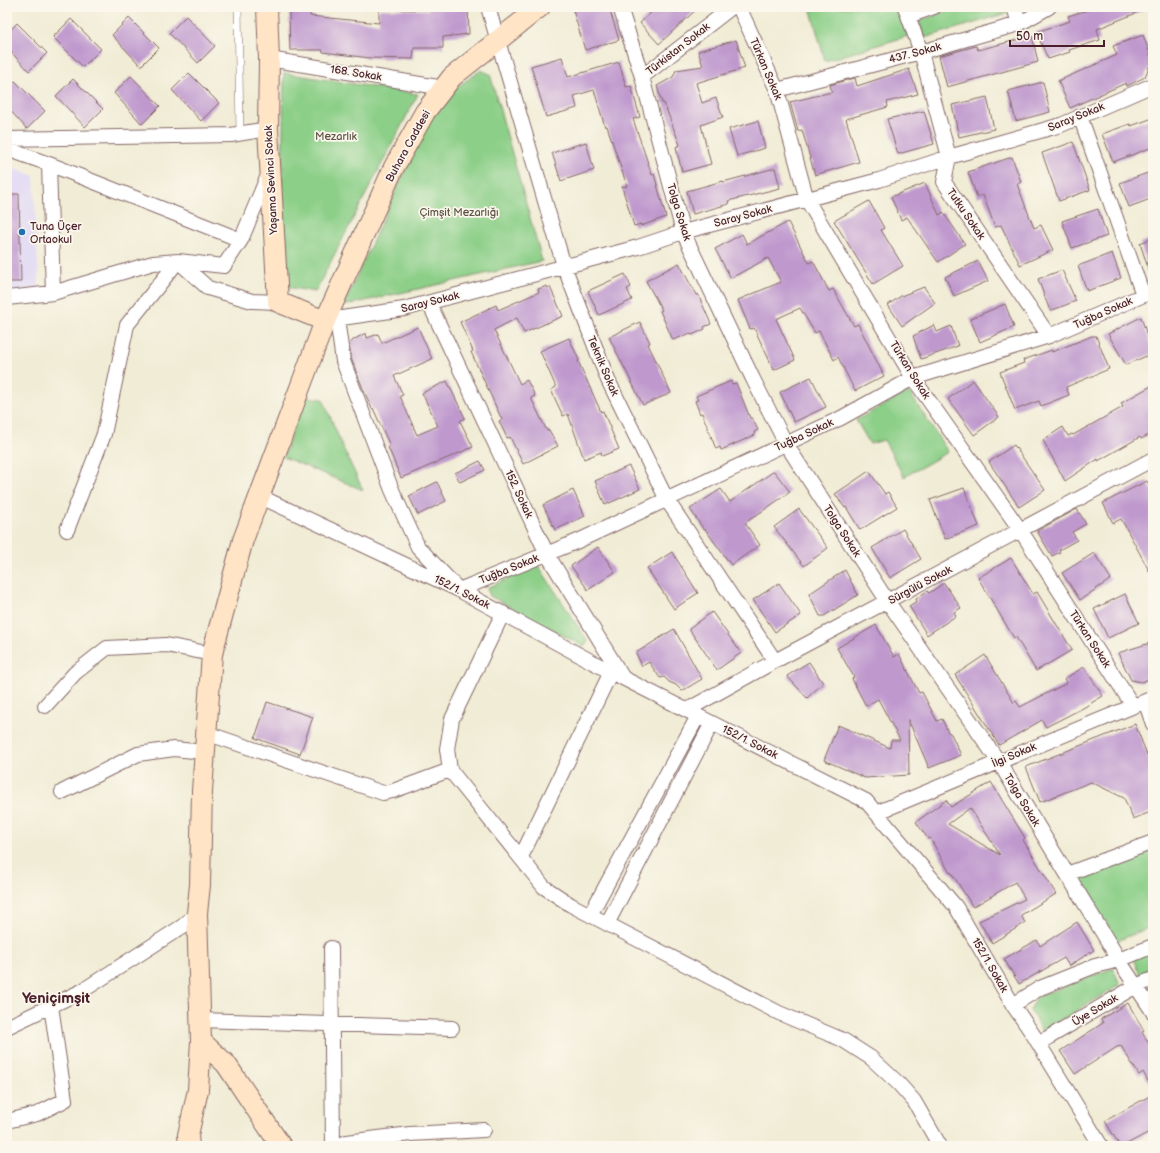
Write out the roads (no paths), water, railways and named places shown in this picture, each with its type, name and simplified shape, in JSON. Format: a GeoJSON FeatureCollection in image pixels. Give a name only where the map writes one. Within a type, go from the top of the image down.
{"type":"FeatureCollection","features":[{"type":"Feature","properties":{"kind":"street","name":"Yaşama Sevinci Sokak"},"geometry":{"type":"LineString","coordinates":[[267,7],[269,59],[268,129],[278,302]]}},
{"type":"Feature","properties":{"kind":"street","name":"Teknik Sokak"},"geometry":{"type":"LineString","coordinates":[[488,7],[564,266],[608,380],[667,500],[775,661]]}},
{"type":"Feature","properties":{"kind":"street","name":"Buhara Caddesi"},"geometry":{"type":"LineString","coordinates":[[188,1146],[188,1135],[198,1090],[201,1041],[197,913],[200,885],[202,790],[212,654],[242,540],[394,167],[425,112],[452,77],[540,7]]}},
{"type":"Feature","properties":{"kind":"street","name":"Tolga Sokak"},"geometry":{"type":"LineString","coordinates":[[620,7],[642,77],[683,232],[753,379],[786,444],[888,602],[999,762],[1119,960],[1153,1012]]}},
{"type":"Feature","properties":{"kind":"street","name":"Türkistan Sokak"},"geometry":{"type":"LineString","coordinates":[[642,77],[732,7]]}},
{"type":"Feature","properties":{"kind":"street","name":"Türkan Sokak"},"geometry":{"type":"LineString","coordinates":[[738,7],[777,90],[808,200],[913,378],[1144,702],[1153,724]]}},
{"type":"Feature","properties":{"kind":"street"},"geometry":{"type":"LineString","coordinates":[[907,11],[934,7]]}},
{"type":"Feature","properties":{"kind":"street"},"geometry":{"type":"LineString","coordinates":[[1014,7],[1019,24]]}},
{"type":"Feature","properties":{"kind":"street","name":"437. Sokak"},"geometry":{"type":"LineString","coordinates":[[777,90],[921,52],[1019,24],[1049,7]]}},
{"type":"Feature","properties":{"kind":"street","name":"Tutku Sokak"},"geometry":{"type":"LineString","coordinates":[[907,11],[921,52],[949,157],[944,182],[1050,336]]}},
{"type":"Feature","properties":{"kind":"street","name":"168. Sokak"},"geometry":{"type":"LineString","coordinates":[[269,59],[444,88]]}},
{"type":"Feature","properties":{"kind":"street","name":"Saray Sokak"},"geometry":{"type":"LineString","coordinates":[[331,320],[404,309],[429,303],[638,247],[683,232],[879,180],[949,157],[1061,125],[1153,84]]}},
{"type":"Feature","properties":{"kind":"street"},"geometry":{"type":"LineString","coordinates":[[1080,116],[1148,293]]}},
{"type":"Feature","properties":{"kind":"street"},"geometry":{"type":"LineString","coordinates":[[7,139],[224,135],[268,129]]}},
{"type":"Feature","properties":{"kind":"street"},"geometry":{"type":"LineString","coordinates":[[7,149],[49,164],[241,240]]}},
{"type":"Feature","properties":{"kind":"street"},"geometry":{"type":"LineString","coordinates":[[49,164],[53,293]]}},
{"type":"Feature","properties":{"kind":"street"},"geometry":{"type":"LineString","coordinates":[[7,298],[53,293],[153,263],[178,261],[224,266],[241,240],[270,171]]}},
{"type":"Feature","properties":{"kind":"street"},"geometry":{"type":"LineString","coordinates":[[178,261],[208,288],[252,301],[278,302],[331,320],[343,361],[392,490],[418,547],[459,590]]}},
{"type":"Feature","properties":{"kind":"street"},"geometry":{"type":"LineString","coordinates":[[67,530],[104,434],[127,325],[178,261]]}},
{"type":"Feature","properties":{"kind":"street","name":"Tuğba Sokak"},"geometry":{"type":"LineString","coordinates":[[459,590],[578,541],[667,500],[841,418],[913,378],[1050,336],[1148,293]]}},
{"type":"Feature","properties":{"kind":"street","name":"152. Sokak"},"geometry":{"type":"LineString","coordinates":[[429,303],[547,554],[617,675]]}},
{"type":"Feature","properties":{"kind":"street","name":"Sürgülü Sokak"},"geometry":{"type":"LineString","coordinates":[[692,713],[775,661],[1021,531],[1153,459]]}},
{"type":"Feature","properties":{"kind":"street","name":"152/1. Sokak"},"geometry":{"type":"LineString","coordinates":[[259,496],[459,590],[617,675],[866,801],[956,907],[1013,1004],[1039,1043],[1101,1146]]}},
{"type":"Feature","properties":{"kind":"street"},"geometry":{"type":"LineString","coordinates":[[503,613],[452,719],[447,749],[450,770],[544,887],[571,906],[780,1013],[843,1040],[871,1058],[899,1084],[914,1101],[940,1146]]}},
{"type":"Feature","properties":{"kind":"street"},"geometry":{"type":"LineString","coordinates":[[45,706],[75,673],[107,648],[166,645],[212,654]]}},
{"type":"Feature","properties":{"kind":"street"},"geometry":{"type":"LineString","coordinates":[[521,857],[617,675]]}},
{"type":"Feature","properties":{"kind":"street","name":"İlgi Sokak"},"geometry":{"type":"LineString","coordinates":[[876,813],[1144,702]]}},
{"type":"Feature","properties":{"kind":"street"},"geometry":{"type":"LineString","coordinates":[[590,915],[692,713]]}},
{"type":"Feature","properties":{"kind":"street"},"geometry":{"type":"LineString","coordinates":[[607,924],[712,723]]}},
{"type":"Feature","properties":{"kind":"street"},"geometry":{"type":"LineString","coordinates":[[62,792],[138,754],[205,743],[383,793],[393,791],[450,770]]}},
{"type":"Feature","properties":{"kind":"street"},"geometry":{"type":"LineString","coordinates":[[1067,874],[1153,842]]}},
{"type":"Feature","properties":{"kind":"street"},"geometry":{"type":"LineString","coordinates":[[7,1026],[82,991],[183,926],[197,913]]}},
{"type":"Feature","properties":{"kind":"street"},"geometry":{"type":"LineString","coordinates":[[1013,1004],[1040,988],[1095,966],[1119,960],[1153,946]]}},
{"type":"Feature","properties":{"kind":"street"},"geometry":{"type":"LineString","coordinates":[[331,948],[333,1146]]}},
{"type":"Feature","properties":{"kind":"street","name":"Üye Sokak"},"geometry":{"type":"LineString","coordinates":[[1039,1043],[1136,986],[1153,979]]}},
{"type":"Feature","properties":{"kind":"street"},"geometry":{"type":"LineString","coordinates":[[7,1120],[37,1114],[65,1100],[51,1006]]}},
{"type":"Feature","properties":{"kind":"street"},"geometry":{"type":"LineString","coordinates":[[200,1020],[452,1028]]}},
{"type":"Feature","properties":{"kind":"street"},"geometry":{"type":"LineString","coordinates":[[201,1041],[226,1064],[281,1146]]}},
{"type":"Feature","properties":{"kind":"street"},"geometry":{"type":"LineString","coordinates":[[337,1146],[347,1142],[410,1134],[484,1130]]}},
{"type":"Feature","properties":{"kind":"lane"},"geometry":{"type":"LineString","coordinates":[[238,7],[240,134]]}},
{"type":"Feature","properties":{"kind":"place","name":"Tuna Üçer Ortaokul"},"geometry":{"type":"Point","coordinates":[22,232]}},
{"type":"Feature","properties":{"kind":"district","name":"Yeniçimşit"},"geometry":{"type":"Point","coordinates":[56,998]}},
{"type":"Feature","properties":{"kind":"park label","name":"Mezarlık"},"geometry":{"type":"Point","coordinates":[336,136]}},
{"type":"Feature","properties":{"kind":"park label","name":"Çimşit Mezarlığı"},"geometry":{"type":"Point","coordinates":[459,212]}}]}
